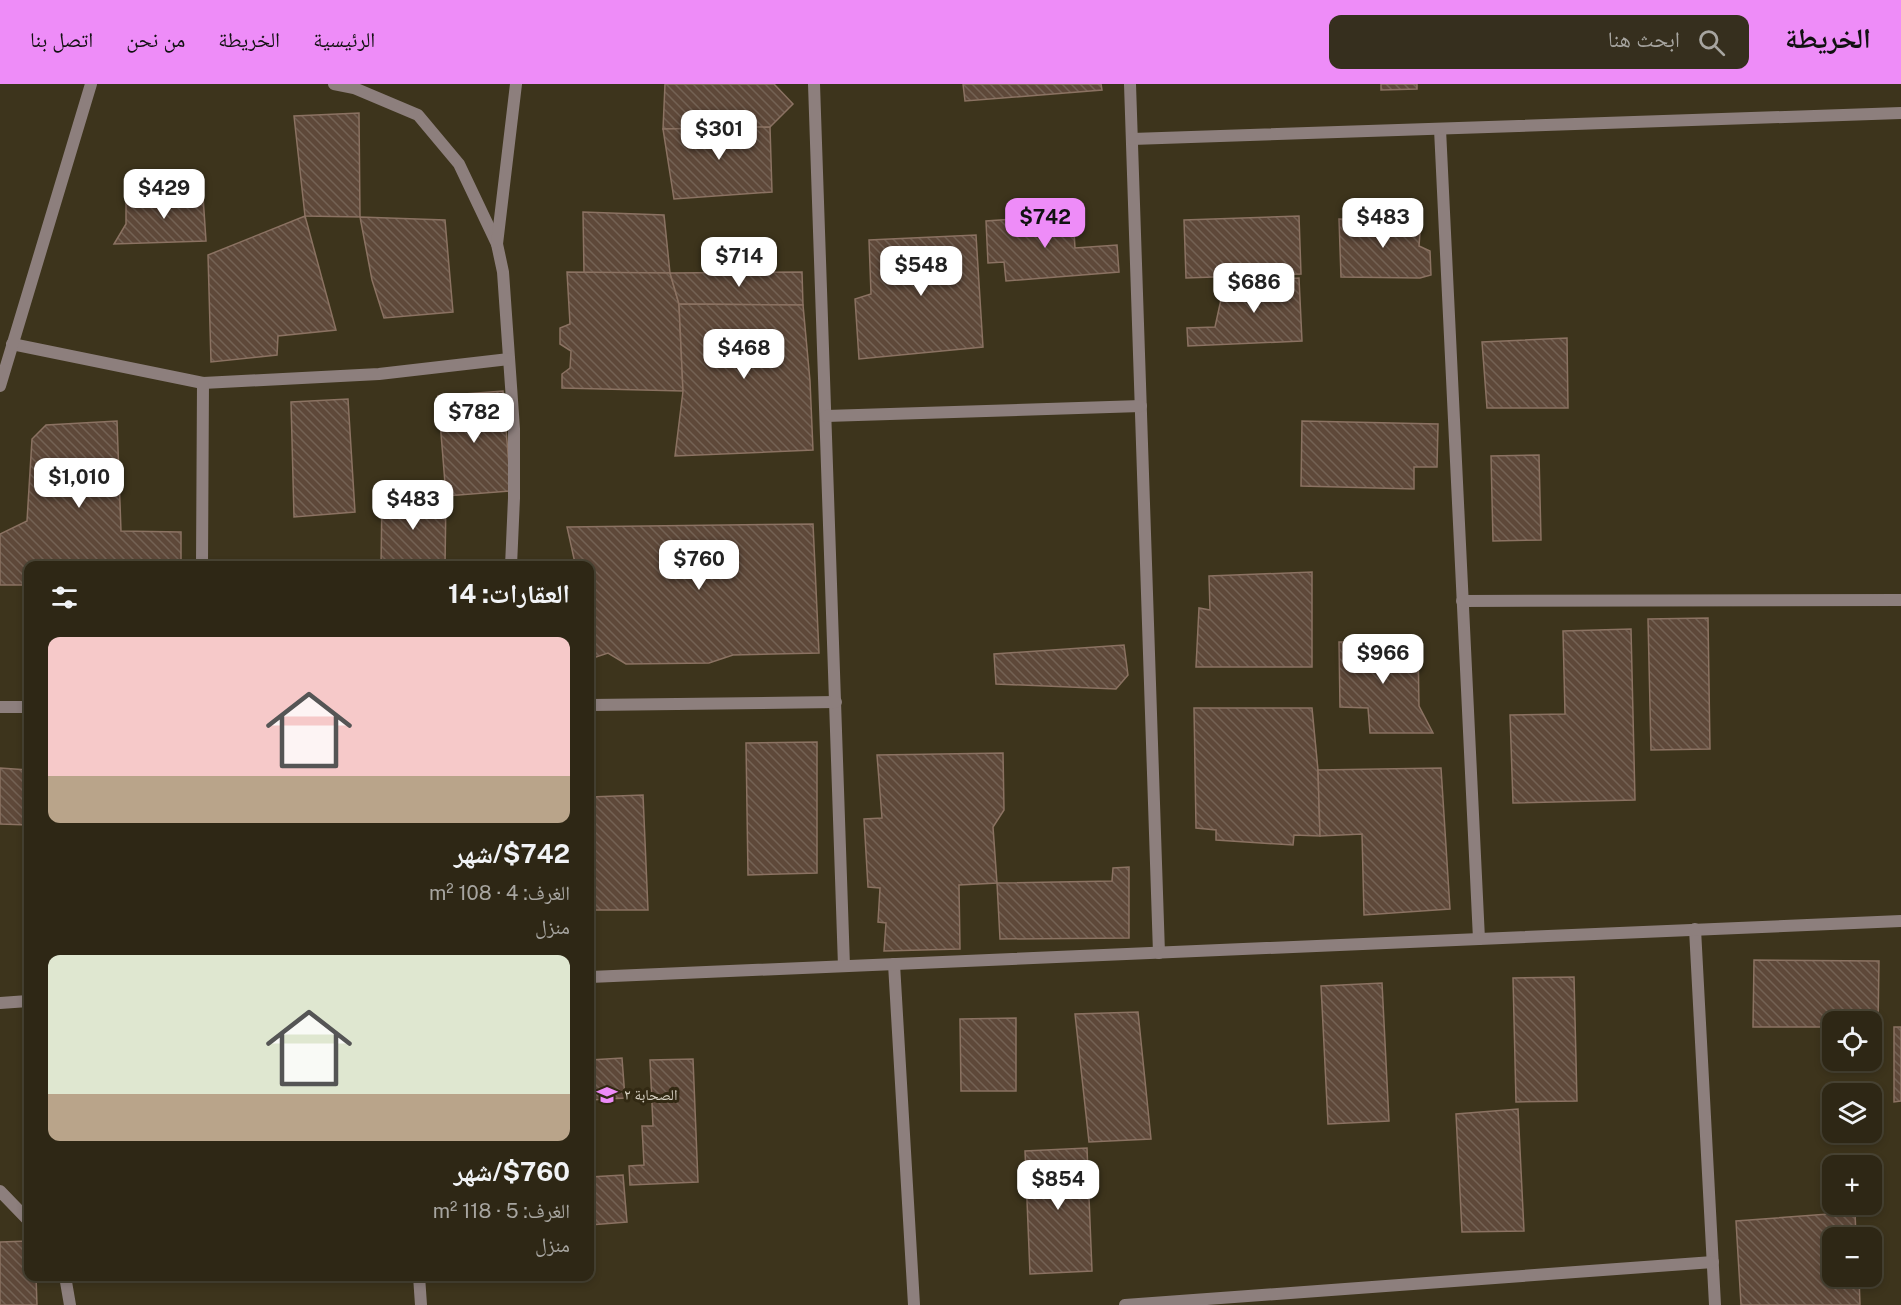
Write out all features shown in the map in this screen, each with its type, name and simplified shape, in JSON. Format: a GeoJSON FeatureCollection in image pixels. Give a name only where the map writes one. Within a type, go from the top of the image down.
{"type":"FeatureCollection","features":[{"type":"Feature","properties":{"kind":"street"},"geometry":{"type":"LineString","coordinates":[[0,386],[91,84]]}},
{"type":"Feature","properties":{"kind":"street"},"geometry":{"type":"LineString","coordinates":[[334,84],[354,88],[418,115],[459,164],[496,244],[503,272],[514,429],[511,561]]}},
{"type":"Feature","properties":{"kind":"street"},"geometry":{"type":"LineString","coordinates":[[496,244],[516,84]]}},
{"type":"Feature","properties":{"kind":"street"},"geometry":{"type":"LineString","coordinates":[[814,84],[844,966]]}},
{"type":"Feature","properties":{"kind":"street"},"geometry":{"type":"LineString","coordinates":[[1130,84],[1159,952]]}},
{"type":"Feature","properties":{"kind":"street"},"geometry":{"type":"LineString","coordinates":[[1132,139],[1901,113]]}},
{"type":"Feature","properties":{"kind":"street"},"geometry":{"type":"LineString","coordinates":[[1440,129],[1479,939]]}},
{"type":"Feature","properties":{"kind":"street"},"geometry":{"type":"LineString","coordinates":[[12,344],[203,383],[379,374],[509,359]]}},
{"type":"Feature","properties":{"kind":"street"},"geometry":{"type":"LineString","coordinates":[[202,561],[203,383]]}},
{"type":"Feature","properties":{"kind":"street"},"geometry":{"type":"LineString","coordinates":[[826,416],[1141,406]]}},
{"type":"Feature","properties":{"kind":"street"},"geometry":{"type":"LineString","coordinates":[[1462,601],[1901,600]]}},
{"type":"Feature","properties":{"kind":"street"},"geometry":{"type":"LineString","coordinates":[[594,705],[836,702]]}},
{"type":"Feature","properties":{"kind":"street"},"geometry":{"type":"LineString","coordinates":[[0,707],[24,707]]}},
{"type":"Feature","properties":{"kind":"street"},"geometry":{"type":"LineString","coordinates":[[594,977],[1901,921]]}},
{"type":"Feature","properties":{"kind":"street"},"geometry":{"type":"LineString","coordinates":[[1695,929],[1715,1305]]}},
{"type":"Feature","properties":{"kind":"street"},"geometry":{"type":"LineString","coordinates":[[894,964],[914,1305]]}},
{"type":"Feature","properties":{"kind":"street"},"geometry":{"type":"LineString","coordinates":[[0,1002],[24,1001]]}},
{"type":"Feature","properties":{"kind":"street"},"geometry":{"type":"LineString","coordinates":[[0,1191],[24,1216]]}},
{"type":"Feature","properties":{"kind":"street"},"geometry":{"type":"LineString","coordinates":[[1125,1305],[1713,1262]]}},
{"type":"Feature","properties":{"kind":"street"},"geometry":{"type":"LineString","coordinates":[[66,1281],[70,1305]]}},
{"type":"Feature","properties":{"kind":"street"},"geometry":{"type":"LineString","coordinates":[[419,1281],[421,1305]]}},
{"type":"Feature","properties":{"kind":"street"},"geometry":{"type":"LineString","coordinates":[[1312,1305],[1313,1291]]}},
{"type":"Feature","properties":{"kind":"building"},"geometry":{"type":"Polygon","coordinates":[[[665,84],[774,84],[793,104],[770,127],[663,129],[665,84]]]}},
{"type":"Feature","properties":{"kind":"building"},"geometry":{"type":"Polygon","coordinates":[[[963,84],[1101,84],[1102,90],[965,101],[963,84]]]}},
{"type":"Feature","properties":{"kind":"building"},"geometry":{"type":"Polygon","coordinates":[[[1381,84],[1417,84],[1417,89],[1381,90],[1381,84]]]}},
{"type":"Feature","properties":{"kind":"building"},"geometry":{"type":"Polygon","coordinates":[[[359,113],[360,217],[305,216],[294,116],[359,113]]]}},
{"type":"Feature","properties":{"kind":"building"},"geometry":{"type":"Polygon","coordinates":[[[770,127],[772,192],[674,199],[663,129],[770,127]]]}},
{"type":"Feature","properties":{"kind":"building"},"geometry":{"type":"Polygon","coordinates":[[[203,196],[206,241],[114,244],[126,224],[126,197],[203,196]]]}},
{"type":"Feature","properties":{"kind":"building"},"geometry":{"type":"Polygon","coordinates":[[[583,212],[664,215],[670,273],[584,273],[583,212]]]}},
{"type":"Feature","properties":{"kind":"building"},"geometry":{"type":"Polygon","coordinates":[[[1073,215],[1075,248],[1117,245],[1119,272],[1006,281],[1004,262],[988,263],[986,221],[1073,215]]]}},
{"type":"Feature","properties":{"kind":"building"},"geometry":{"type":"Polygon","coordinates":[[[305,216],[336,330],[278,336],[277,355],[211,362],[208,255],[305,216]]]}},
{"type":"Feature","properties":{"kind":"building"},"geometry":{"type":"Polygon","coordinates":[[[1299,216],[1301,274],[1186,278],[1184,220],[1299,216]]]}},
{"type":"Feature","properties":{"kind":"building"},"geometry":{"type":"Polygon","coordinates":[[[360,217],[445,220],[453,312],[384,318],[372,280],[360,217]]]}},
{"type":"Feature","properties":{"kind":"building"},"geometry":{"type":"Polygon","coordinates":[[[1339,219],[1421,220],[1419,246],[1430,251],[1431,275],[1420,278],[1341,277],[1339,219]]]}},
{"type":"Feature","properties":{"kind":"building"},"geometry":{"type":"Polygon","coordinates":[[[976,235],[983,347],[859,359],[855,299],[871,294],[869,240],[976,235]]]}},
{"type":"Feature","properties":{"kind":"building"},"geometry":{"type":"Polygon","coordinates":[[[567,272],[670,273],[679,304],[683,391],[562,388],[562,374],[570,368],[571,351],[560,344],[560,328],[570,324],[567,272]]]}},
{"type":"Feature","properties":{"kind":"building"},"geometry":{"type":"Polygon","coordinates":[[[802,272],[803,305],[679,304],[670,273],[802,272]]]}},
{"type":"Feature","properties":{"kind":"building"},"geometry":{"type":"Polygon","coordinates":[[[1299,278],[1302,341],[1188,346],[1187,328],[1215,327],[1225,281],[1299,278]]]}},
{"type":"Feature","properties":{"kind":"building"},"geometry":{"type":"Polygon","coordinates":[[[679,304],[803,305],[813,450],[675,456],[683,391],[679,304]]]}},
{"type":"Feature","properties":{"kind":"building"},"geometry":{"type":"Polygon","coordinates":[[[1567,338],[1568,408],[1487,408],[1482,342],[1567,338]]]}},
{"type":"Feature","properties":{"kind":"building"},"geometry":{"type":"Polygon","coordinates":[[[503,391],[511,491],[446,496],[438,396],[503,391]]]}},
{"type":"Feature","properties":{"kind":"building"},"geometry":{"type":"Polygon","coordinates":[[[348,399],[355,512],[294,517],[291,402],[348,399]]]}},
{"type":"Feature","properties":{"kind":"building"},"geometry":{"type":"Polygon","coordinates":[[[117,421],[121,531],[181,532],[181,561],[24,561],[24,585],[0,585],[0,534],[27,521],[32,439],[46,425],[117,421]]]}},
{"type":"Feature","properties":{"kind":"building"},"geometry":{"type":"Polygon","coordinates":[[[1302,421],[1438,424],[1437,467],[1414,467],[1414,489],[1301,486],[1302,421]]]}},
{"type":"Feature","properties":{"kind":"building"},"geometry":{"type":"Polygon","coordinates":[[[1539,455],[1541,540],[1493,541],[1491,456],[1539,455]]]}},
{"type":"Feature","properties":{"kind":"building"},"geometry":{"type":"Polygon","coordinates":[[[382,495],[446,496],[445,561],[381,561],[382,495]]]}},
{"type":"Feature","properties":{"kind":"building"},"geometry":{"type":"Polygon","coordinates":[[[813,524],[819,653],[733,655],[709,663],[626,664],[608,653],[594,658],[594,561],[575,561],[567,527],[813,524]]]}},
{"type":"Feature","properties":{"kind":"building"},"geometry":{"type":"Polygon","coordinates":[[[1312,572],[1312,667],[1196,667],[1199,608],[1210,610],[1209,576],[1312,572]]]}},
{"type":"Feature","properties":{"kind":"building"},"geometry":{"type":"Polygon","coordinates":[[[1708,618],[1710,749],[1651,750],[1648,619],[1708,618]]]}},
{"type":"Feature","properties":{"kind":"building"},"geometry":{"type":"Polygon","coordinates":[[[1631,629],[1635,800],[1513,803],[1510,715],[1565,714],[1563,631],[1631,629]]]}},
{"type":"Feature","properties":{"kind":"building"},"geometry":{"type":"Polygon","coordinates":[[[1339,642],[1418,642],[1419,706],[1433,733],[1370,733],[1368,708],[1340,707],[1339,642]]]}},
{"type":"Feature","properties":{"kind":"building"},"geometry":{"type":"Polygon","coordinates":[[[1124,645],[1128,675],[1116,689],[996,684],[994,654],[1124,645]]]}},
{"type":"Feature","properties":{"kind":"building"},"geometry":{"type":"Polygon","coordinates":[[[1194,708],[1312,708],[1318,770],[1320,836],[1294,835],[1293,845],[1216,840],[1216,830],[1196,828],[1194,708]]]}},
{"type":"Feature","properties":{"kind":"building"},"geometry":{"type":"Polygon","coordinates":[[[817,742],[817,873],[748,875],[746,743],[817,742]]]}},
{"type":"Feature","properties":{"kind":"building"},"geometry":{"type":"Polygon","coordinates":[[[1003,753],[1004,810],[993,827],[997,883],[959,885],[960,949],[884,951],[886,923],[878,922],[880,888],[868,887],[864,819],[882,818],[877,755],[1003,753]]]}},
{"type":"Feature","properties":{"kind":"building"},"geometry":{"type":"Polygon","coordinates":[[[0,768],[24,770],[24,825],[0,824],[0,768]]]}},
{"type":"Feature","properties":{"kind":"building"},"geometry":{"type":"Polygon","coordinates":[[[1441,768],[1450,909],[1364,915],[1362,834],[1320,836],[1318,770],[1441,768]]]}},
{"type":"Feature","properties":{"kind":"building"},"geometry":{"type":"Polygon","coordinates":[[[643,795],[648,910],[594,910],[594,797],[643,795]]]}},
{"type":"Feature","properties":{"kind":"building"},"geometry":{"type":"Polygon","coordinates":[[[1129,867],[1129,938],[1000,939],[997,883],[1112,881],[1113,868],[1129,867]]]}},
{"type":"Feature","properties":{"kind":"building"},"geometry":{"type":"Polygon","coordinates":[[[1754,960],[1879,961],[1878,1011],[1822,1011],[1822,1027],[1753,1027],[1754,960]]]}},
{"type":"Feature","properties":{"kind":"building"},"geometry":{"type":"Polygon","coordinates":[[[1574,977],[1577,1101],[1516,1102],[1513,978],[1574,977]]]}},
{"type":"Feature","properties":{"kind":"building"},"geometry":{"type":"Polygon","coordinates":[[[1382,983],[1389,1121],[1328,1124],[1321,986],[1382,983]]]}},
{"type":"Feature","properties":{"kind":"building"},"geometry":{"type":"Polygon","coordinates":[[[1138,1012],[1151,1139],[1089,1142],[1075,1014],[1138,1012]]]}},
{"type":"Feature","properties":{"kind":"building"},"geometry":{"type":"Polygon","coordinates":[[[1016,1018],[1016,1091],[961,1091],[960,1019],[1016,1018]]]}},
{"type":"Feature","properties":{"kind":"building"},"geometry":{"type":"Polygon","coordinates":[[[1894,1027],[1901,1027],[1901,1101],[1894,1102],[1894,1027]]]}},
{"type":"Feature","properties":{"kind":"building"},"geometry":{"type":"Polygon","coordinates":[[[622,1058],[625,1098],[594,1100],[594,1060],[622,1058]]]}},
{"type":"Feature","properties":{"kind":"building"},"geometry":{"type":"Polygon","coordinates":[[[693,1059],[698,1182],[630,1185],[629,1166],[644,1165],[642,1126],[653,1126],[650,1060],[693,1059]]]}},
{"type":"Feature","properties":{"kind":"building"},"geometry":{"type":"Polygon","coordinates":[[[1518,1109],[1524,1231],[1462,1232],[1456,1114],[1518,1109]]]}},
{"type":"Feature","properties":{"kind":"building"},"geometry":{"type":"Polygon","coordinates":[[[1087,1148],[1092,1271],[1030,1274],[1025,1151],[1087,1148]]]}},
{"type":"Feature","properties":{"kind":"building"},"geometry":{"type":"Polygon","coordinates":[[[623,1175],[627,1222],[594,1225],[594,1177],[623,1175]]]}},
{"type":"Feature","properties":{"kind":"building"},"geometry":{"type":"Polygon","coordinates":[[[1822,1214],[1855,1215],[1856,1227],[1822,1227],[1822,1287],[1859,1287],[1860,1305],[1741,1305],[1736,1221],[1822,1214]]]}},
{"type":"Feature","properties":{"kind":"building"},"geometry":{"type":"Polygon","coordinates":[[[24,1241],[24,1281],[36,1281],[37,1305],[0,1305],[0,1242],[24,1241]]]}},
{"type":"Feature","properties":{"kind":"place","name":"الصحابة ٢"},"geometry":{"type":"Point","coordinates":[607,1095]}}]}
